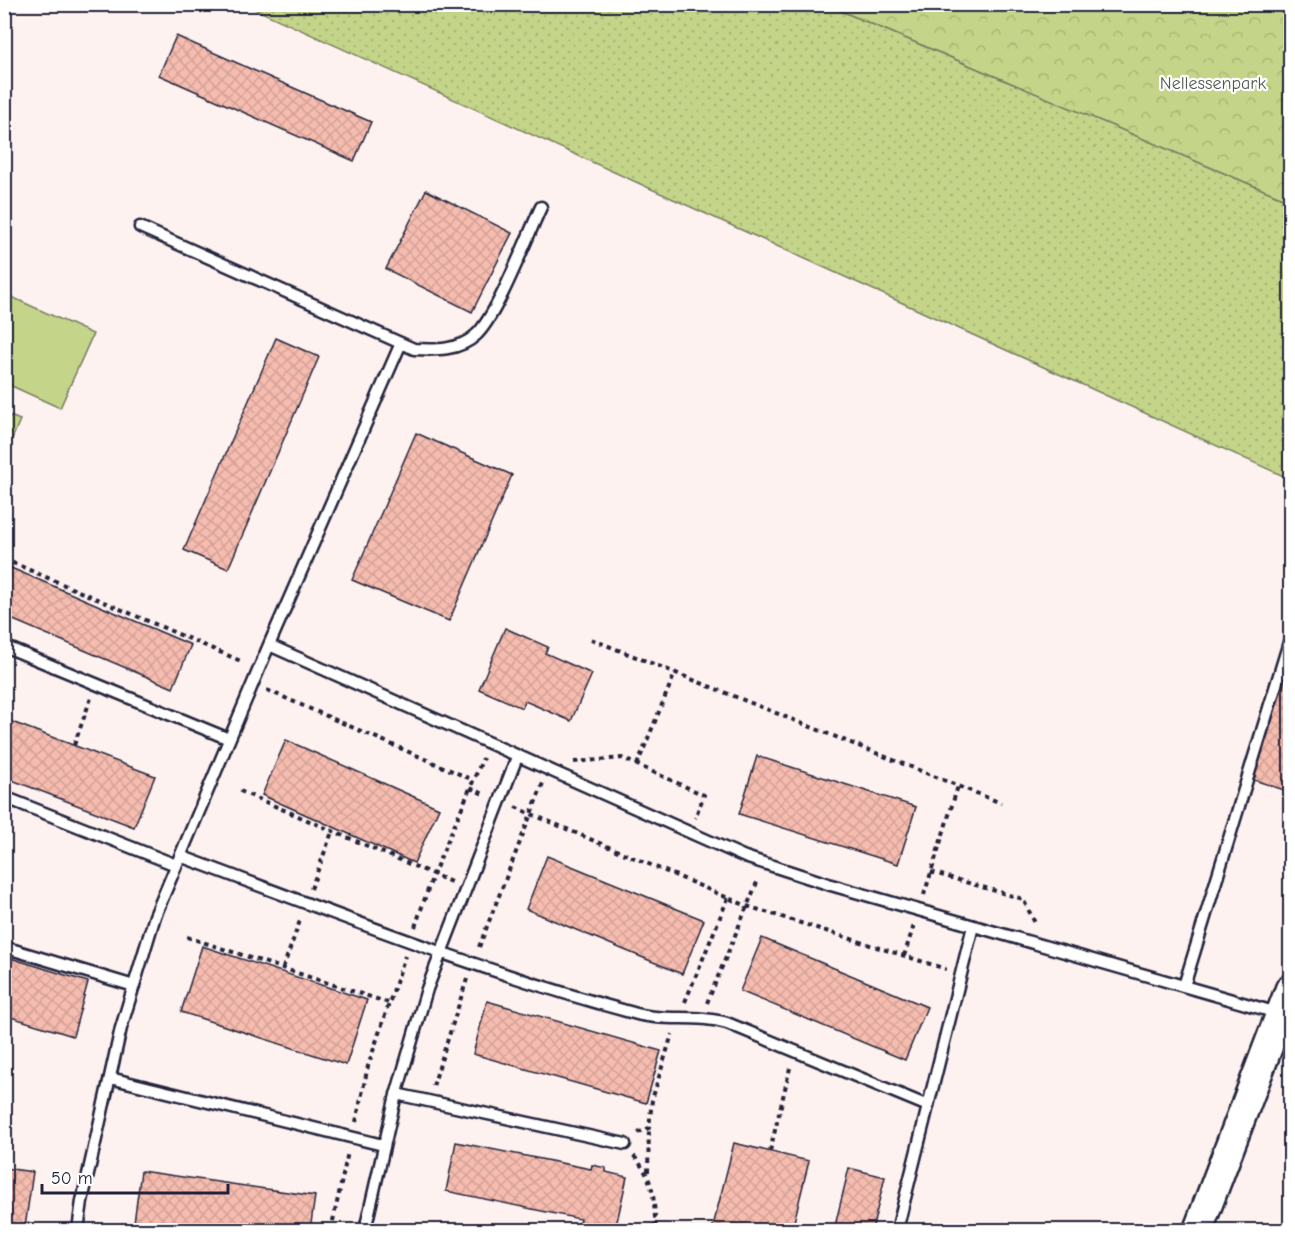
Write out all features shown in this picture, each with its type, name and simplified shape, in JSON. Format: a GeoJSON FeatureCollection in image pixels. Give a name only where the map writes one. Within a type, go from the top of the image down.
{"type":"FeatureCollection","features":[{"type":"Feature","properties":{"kind":"street"},"geometry":{"type":"LineString","coordinates":[[1198,1230],[1287,1002]]}},
{"type":"Feature","properties":{"kind":"lane"},"geometry":{"type":"LineString","coordinates":[[140,227],[414,349],[436,350],[458,346],[476,336],[488,319],[541,207]]}},
{"type":"Feature","properties":{"kind":"lane"},"geometry":{"type":"LineString","coordinates":[[78,1230],[82,1201],[110,1078],[155,916],[268,645],[401,343]]}},
{"type":"Feature","properties":{"kind":"lane"},"geometry":{"type":"LineString","coordinates":[[1184,986],[1290,639]]}},
{"type":"Feature","properties":{"kind":"lane"},"geometry":{"type":"LineString","coordinates":[[268,645],[689,833],[765,863],[973,926],[1184,986],[1287,1002]]}},
{"type":"Feature","properties":{"kind":"lane"},"geometry":{"type":"LineString","coordinates":[[4,646],[229,739]]}},
{"type":"Feature","properties":{"kind":"lane"},"geometry":{"type":"LineString","coordinates":[[365,1230],[396,1094],[440,954],[517,757]]}},
{"type":"Feature","properties":{"kind":"lane"},"geometry":{"type":"LineString","coordinates":[[4,797],[440,954],[639,1015],[700,1017],[727,1023],[928,1106]]}},
{"type":"Feature","properties":{"kind":"lane"},"geometry":{"type":"LineString","coordinates":[[897,1230],[973,926]]}},
{"type":"Feature","properties":{"kind":"lane"},"geometry":{"type":"LineString","coordinates":[[4,947],[134,987]]}},
{"type":"Feature","properties":{"kind":"lane"},"geometry":{"type":"LineString","coordinates":[[110,1078],[384,1145]]}},
{"type":"Feature","properties":{"kind":"lane"},"geometry":{"type":"LineString","coordinates":[[396,1094],[624,1144]]}},
{"type":"Feature","properties":{"kind":"path"},"geometry":{"type":"LineString","coordinates":[[4,559],[259,669]]}},
{"type":"Feature","properties":{"kind":"path"},"geometry":{"type":"LineString","coordinates":[[591,639],[1000,803]]}},
{"type":"Feature","properties":{"kind":"path"},"geometry":{"type":"LineString","coordinates":[[637,765],[675,673]]}},
{"type":"Feature","properties":{"kind":"path"},"geometry":{"type":"LineString","coordinates":[[252,683],[473,780]]}},
{"type":"Feature","properties":{"kind":"path"},"geometry":{"type":"LineString","coordinates":[[74,746],[96,684]]}},
{"type":"Feature","properties":{"kind":"path"},"geometry":{"type":"LineString","coordinates":[[331,1230],[368,1066],[433,875],[489,744]]}},
{"type":"Feature","properties":{"kind":"path"},"geometry":{"type":"LineString","coordinates":[[428,1101],[473,964],[548,771],[575,761],[622,758],[704,795],[689,833]]}},
{"type":"Feature","properties":{"kind":"path"},"geometry":{"type":"LineString","coordinates":[[904,956],[957,786]]}},
{"type":"Feature","properties":{"kind":"path"},"geometry":{"type":"LineString","coordinates":[[470,788],[747,906],[961,974]]}},
{"type":"Feature","properties":{"kind":"path"},"geometry":{"type":"LineString","coordinates":[[240,791],[465,888]]}},
{"type":"Feature","properties":{"kind":"path"},"geometry":{"type":"LineString","coordinates":[[700,1017],[765,863]]}},
{"type":"Feature","properties":{"kind":"path"},"geometry":{"type":"LineString","coordinates":[[931,872],[1023,899],[1048,947]]}},
{"type":"Feature","properties":{"kind":"path"},"geometry":{"type":"LineString","coordinates":[[187,937],[389,1003]]}},
{"type":"Feature","properties":{"kind":"path"},"geometry":{"type":"LineString","coordinates":[[770,1151],[794,1051]]}},
{"type":"Feature","properties":{"kind":"path"},"geometry":{"type":"LineString","coordinates":[[649,1128],[648,1173],[652,1186],[657,1230]]}},
{"type":"Feature","properties":{"kind":"path"},"geometry":{"type":"LineString","coordinates":[[624,1144],[648,1173]]}},
{"type":"Feature","properties":{"kind":"green space"},"geometry":{"type":"Polygon","coordinates":[[[246,5],[827,5],[1290,201],[1290,479],[246,5]]]}},
{"type":"Feature","properties":{"kind":"green space","name":"Nellessenpark"},"geometry":{"type":"Polygon","coordinates":[[[827,5],[1290,5],[1290,201],[827,5]]]}},
{"type":"Feature","properties":{"kind":"green space"},"geometry":{"type":"Polygon","coordinates":[[[5,294],[93,334],[60,408],[5,383],[5,294]]]}},
{"type":"Feature","properties":{"kind":"green space"},"geometry":{"type":"Polygon","coordinates":[[[5,414],[20,420],[5,456],[5,414]]]}},
{"type":"Feature","properties":{"kind":"building"},"geometry":{"type":"Polygon","coordinates":[[[176,36],[371,122],[354,161],[159,75],[176,36]]]}},
{"type":"Feature","properties":{"kind":"building"},"geometry":{"type":"Polygon","coordinates":[[[426,190],[512,233],[472,312],[386,269],[426,190]]]}},
{"type":"Feature","properties":{"kind":"building"},"geometry":{"type":"Polygon","coordinates":[[[276,338],[319,357],[228,569],[184,550],[276,338]]]}},
{"type":"Feature","properties":{"kind":"building"},"geometry":{"type":"Polygon","coordinates":[[[416,433],[512,475],[449,621],[352,580],[416,433]]]}},
{"type":"Feature","properties":{"kind":"building"},"geometry":{"type":"Polygon","coordinates":[[[4,565],[191,645],[173,688],[4,616],[4,565]]]}},
{"type":"Feature","properties":{"kind":"building"},"geometry":{"type":"Polygon","coordinates":[[[505,628],[548,647],[545,653],[592,674],[571,721],[525,701],[522,708],[479,689],[505,628]]]}},
{"type":"Feature","properties":{"kind":"building"},"geometry":{"type":"Polygon","coordinates":[[[1290,655],[1290,792],[1251,779],[1290,655]]]}},
{"type":"Feature","properties":{"kind":"building"},"geometry":{"type":"Polygon","coordinates":[[[4,719],[155,776],[134,827],[4,777],[4,719]]]}},
{"type":"Feature","properties":{"kind":"building"},"geometry":{"type":"Polygon","coordinates":[[[286,740],[439,808],[414,863],[262,795],[286,740]]]}},
{"type":"Feature","properties":{"kind":"building"},"geometry":{"type":"Polygon","coordinates":[[[757,756],[916,807],[898,864],[739,814],[757,756]]]}},
{"type":"Feature","properties":{"kind":"building"},"geometry":{"type":"Polygon","coordinates":[[[547,856],[704,920],[682,974],[526,909],[547,856]]]}},
{"type":"Feature","properties":{"kind":"building"},"geometry":{"type":"Polygon","coordinates":[[[762,938],[927,1007],[905,1060],[740,991],[762,938]]]}},
{"type":"Feature","properties":{"kind":"building"},"geometry":{"type":"Polygon","coordinates":[[[202,946],[367,1000],[346,1065],[181,1012],[202,946]]]}},
{"type":"Feature","properties":{"kind":"building"},"geometry":{"type":"Polygon","coordinates":[[[4,956],[88,982],[73,1036],[4,1015],[4,956]]]}},
{"type":"Feature","properties":{"kind":"building"},"geometry":{"type":"Polygon","coordinates":[[[487,1001],[661,1051],[646,1103],[473,1054],[487,1001]]]}},
{"type":"Feature","properties":{"kind":"building"},"geometry":{"type":"Polygon","coordinates":[[[456,1142],[591,1169],[592,1165],[606,1168],[606,1172],[627,1177],[616,1226],[596,1222],[595,1228],[579,1224],[580,1219],[446,1191],[456,1142]]]}},
{"type":"Feature","properties":{"kind":"building"},"geometry":{"type":"Polygon","coordinates":[[[734,1143],[809,1161],[792,1230],[712,1230],[734,1143]]]}},
{"type":"Feature","properties":{"kind":"building"},"geometry":{"type":"Polygon","coordinates":[[[4,1168],[33,1172],[25,1227],[4,1224],[4,1168]]]}},
{"type":"Feature","properties":{"kind":"building"},"geometry":{"type":"Polygon","coordinates":[[[849,1168],[885,1177],[872,1230],[834,1230],[849,1168]]]}},
{"type":"Feature","properties":{"kind":"building"},"geometry":{"type":"Polygon","coordinates":[[[141,1171],[315,1196],[310,1230],[133,1230],[141,1171]]]}}]}
